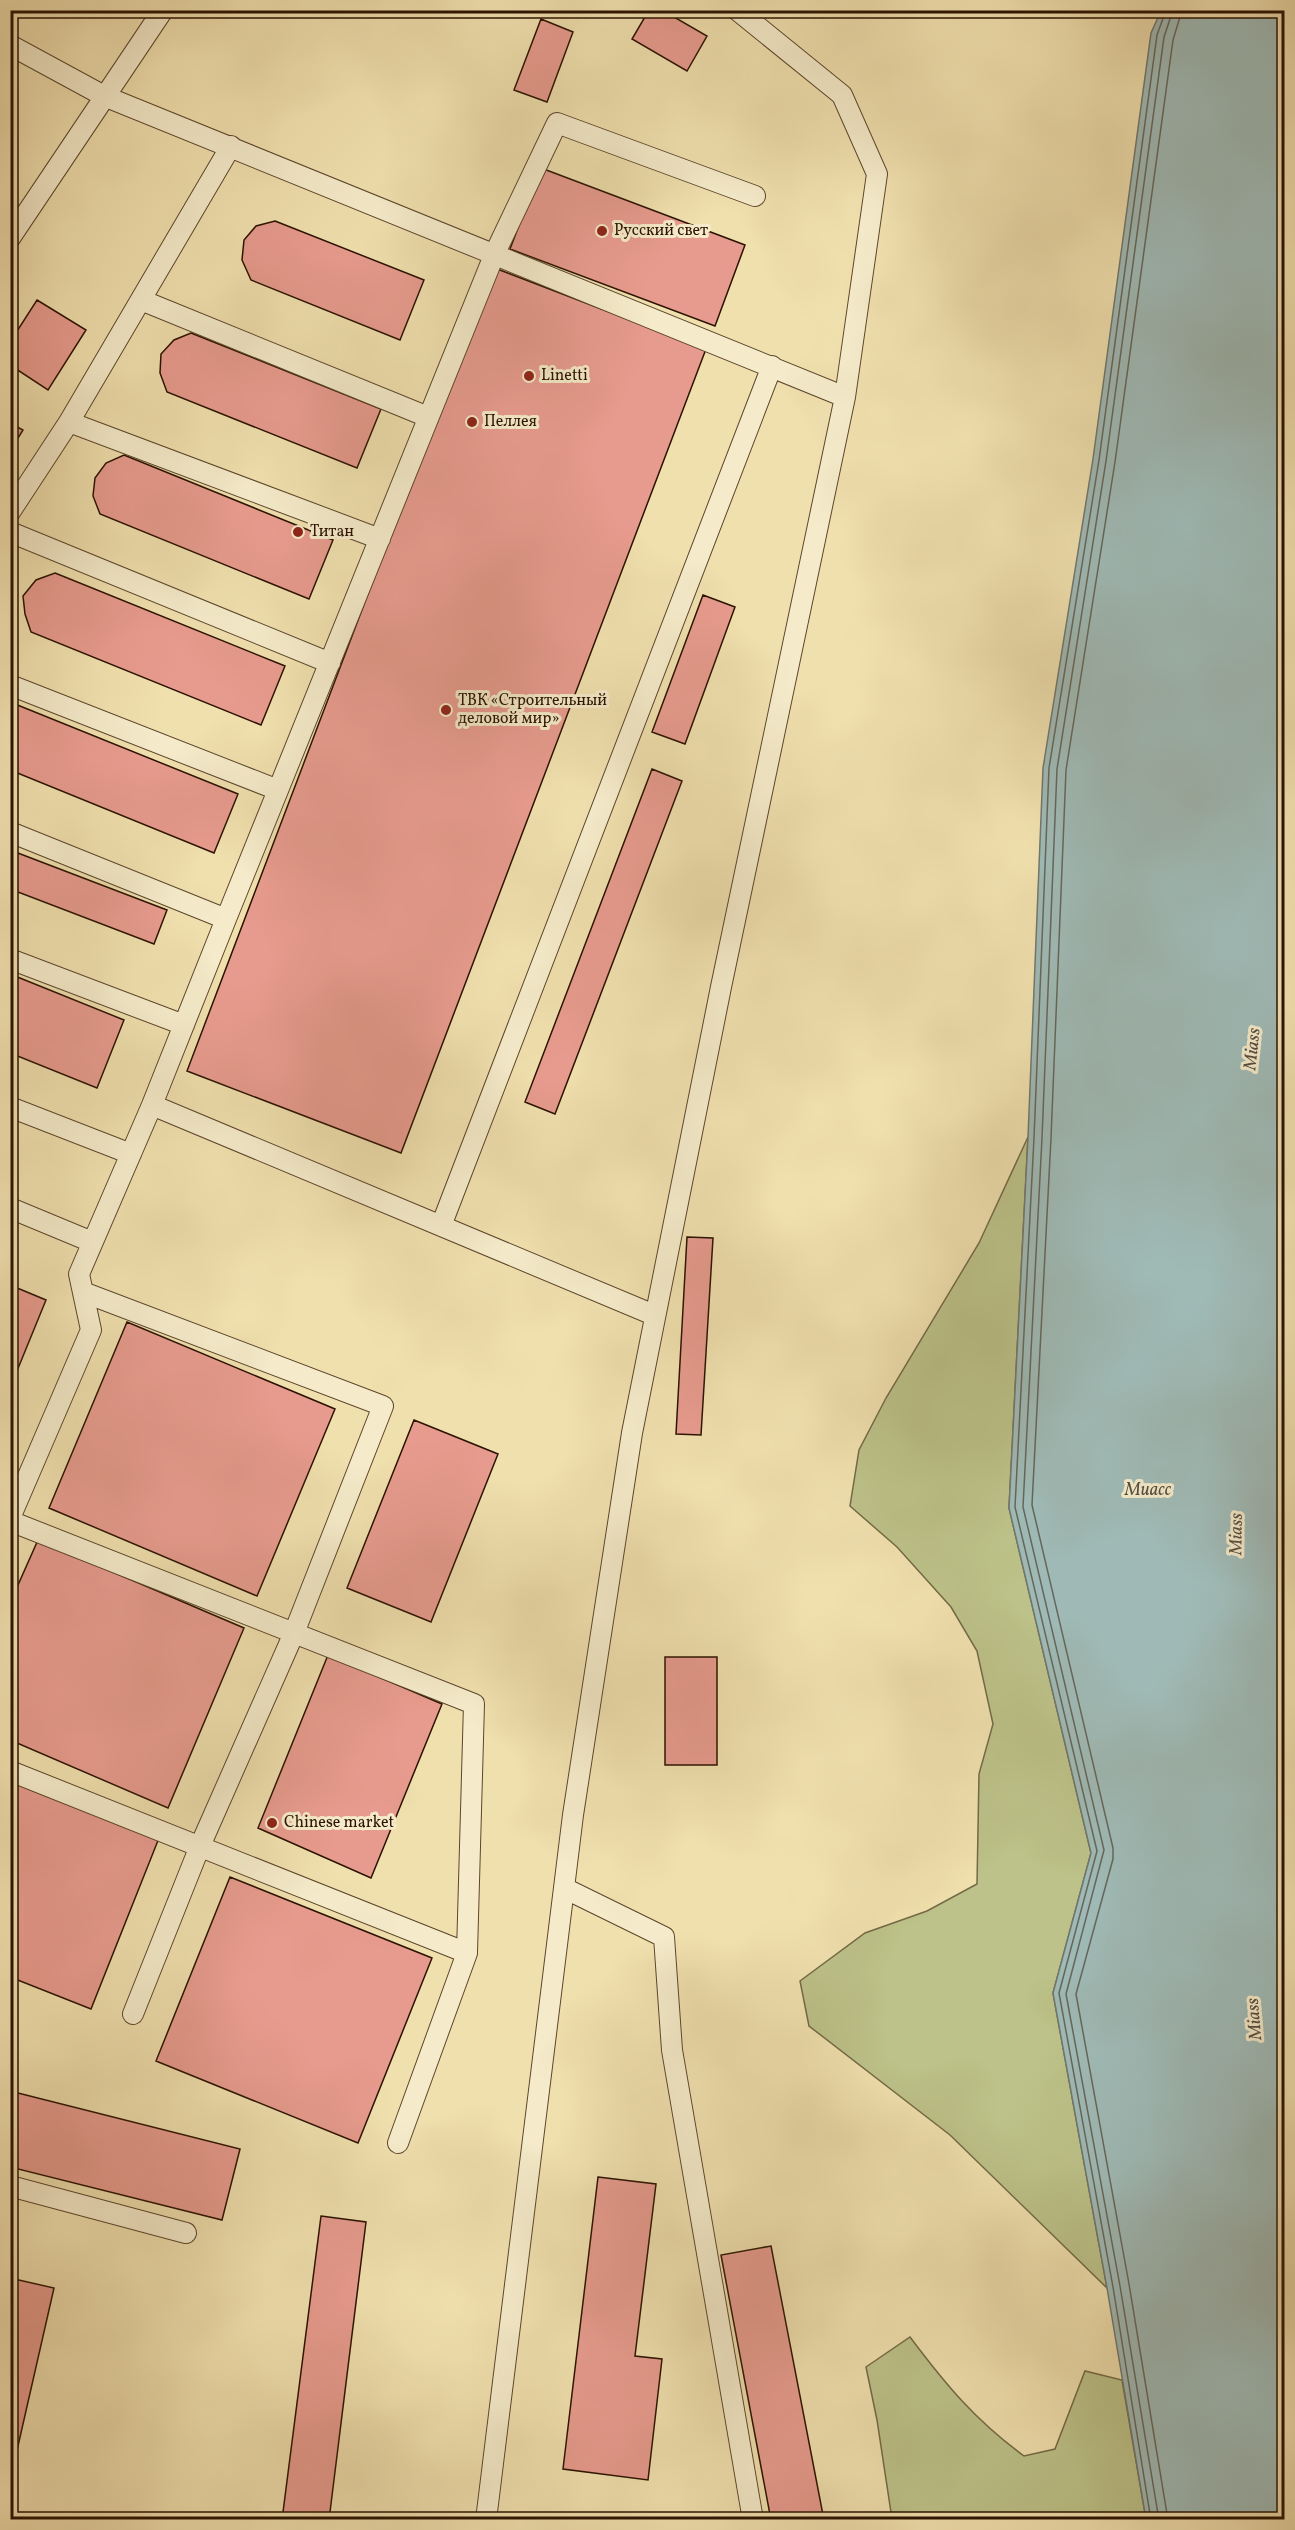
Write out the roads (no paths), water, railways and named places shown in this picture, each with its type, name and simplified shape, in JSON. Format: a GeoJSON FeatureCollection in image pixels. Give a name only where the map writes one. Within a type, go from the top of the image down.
{"type":"FeatureCollection","features":[{"type":"Feature","properties":{"kind":"lane"},"geometry":{"type":"LineString","coordinates":[[10,238],[162,10]]}},
{"type":"Feature","properties":{"kind":"lane"},"geometry":{"type":"LineString","coordinates":[[486,2520],[573,1815],[632,1433],[654,1315],[845,397],[876,174],[842,95],[737,10]]}},
{"type":"Feature","properties":{"kind":"lane"},"geometry":{"type":"LineString","coordinates":[[10,45],[104,96],[845,397]]}},
{"type":"Feature","properties":{"kind":"lane"},"geometry":{"type":"LineString","coordinates":[[398,2143],[467,1953],[474,1704],[10,1519],[91,1330],[79,1274],[152,1105],[495,253],[557,123],[755,196]]}},
{"type":"Feature","properties":{"kind":"lane"},"geometry":{"type":"LineString","coordinates":[[10,512],[69,422],[231,146]]}},
{"type":"Feature","properties":{"kind":"lane"},"geometry":{"type":"LineString","coordinates":[[141,300],[429,417]]}},
{"type":"Feature","properties":{"kind":"lane"},"geometry":{"type":"LineString","coordinates":[[441,1226],[772,366]]}},
{"type":"Feature","properties":{"kind":"lane"},"geometry":{"type":"LineString","coordinates":[[69,422],[380,539]]}},
{"type":"Feature","properties":{"kind":"lane"},"geometry":{"type":"LineString","coordinates":[[10,532],[330,663]]}},
{"type":"Feature","properties":{"kind":"lane"},"geometry":{"type":"LineString","coordinates":[[10,685],[278,790]]}},
{"type":"Feature","properties":{"kind":"lane"},"geometry":{"type":"LineString","coordinates":[[10,832],[226,919]]}},
{"type":"Feature","properties":{"kind":"lane"},"geometry":{"type":"LineString","coordinates":[[10,959],[184,1025]]}},
{"type":"Feature","properties":{"kind":"lane"},"geometry":{"type":"LineString","coordinates":[[152,1105],[654,1315]]}},
{"type":"Feature","properties":{"kind":"lane"},"geometry":{"type":"LineString","coordinates":[[10,1107],[131,1154]]}},
{"type":"Feature","properties":{"kind":"lane"},"geometry":{"type":"LineString","coordinates":[[10,1209],[92,1242]]}},
{"type":"Feature","properties":{"kind":"lane"},"geometry":{"type":"LineString","coordinates":[[83,1292],[383,1406],[294,1633],[200,1846],[133,2014]]}},
{"type":"Feature","properties":{"kind":"lane"},"geometry":{"type":"LineString","coordinates":[[10,1771],[467,1953]]}},
{"type":"Feature","properties":{"kind":"lane"},"geometry":{"type":"LineString","coordinates":[[564,1888],[664,1937],[672,2050],[753,2520]]}},
{"type":"Feature","properties":{"kind":"lane"},"geometry":{"type":"LineString","coordinates":[[10,2186],[186,2233]]}},
{"type":"Feature","properties":{"kind":"water","name":"Миасс"},"geometry":{"type":"Polygon","coordinates":[[[1161,11],[1284,11],[1284,2519],[1146,2519],[1107,2288],[1053,1993],[1091,1853],[1009,1508],[1028,1137],[1043,768],[1093,459],[1151,33],[1161,11]]]}},
{"type":"Feature","properties":{"kind":"place","name":"Русский свет"},"geometry":{"type":"Point","coordinates":[602,231]}},
{"type":"Feature","properties":{"kind":"place","name":"Linetti"},"geometry":{"type":"Point","coordinates":[529,376]}},
{"type":"Feature","properties":{"kind":"place","name":"Пеллея"},"geometry":{"type":"Point","coordinates":[472,422]}},
{"type":"Feature","properties":{"kind":"place","name":"Титан"},"geometry":{"type":"Point","coordinates":[298,532]}},
{"type":"Feature","properties":{"kind":"place","name":"ТВК «Строительный деловой мир»"},"geometry":{"type":"Point","coordinates":[446,710]}},
{"type":"Feature","properties":{"kind":"place","name":"Chinese market"},"geometry":{"type":"Point","coordinates":[272,1823]}},
{"type":"Feature","properties":{"kind":"water label","name":"Miass"},"geometry":{"type":"Point","coordinates":[1253,1049]}},
{"type":"Feature","properties":{"kind":"water label","name":"Miass"},"geometry":{"type":"Point","coordinates":[1237,1534]}},
{"type":"Feature","properties":{"kind":"water label","name":"Miass"},"geometry":{"type":"Point","coordinates":[1255,2019]}}]}
